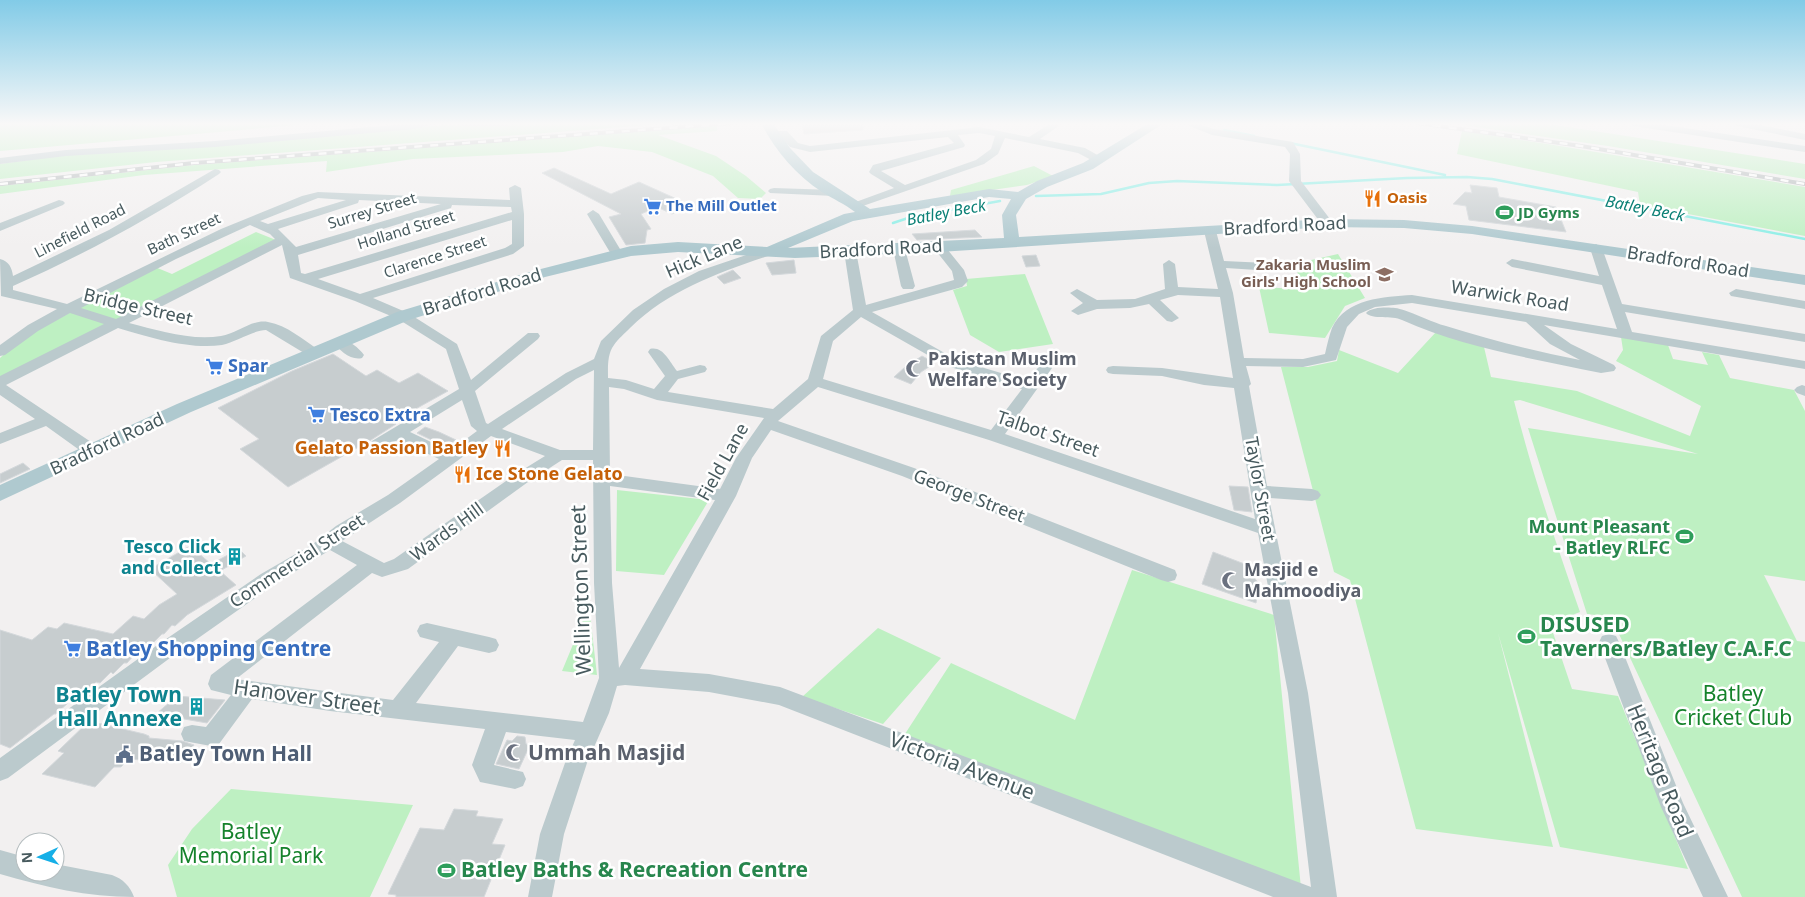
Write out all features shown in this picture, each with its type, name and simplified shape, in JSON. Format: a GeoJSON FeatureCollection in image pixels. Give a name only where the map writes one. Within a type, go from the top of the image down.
{"type":"FeatureCollection","features":[{"type":"Feature","properties":{"kind":"main road"},"geometry":{"type":"LineString","coordinates":[[797,165],[834,193],[862,210]]}},
{"type":"Feature","properties":{"kind":"main road"},"geometry":{"type":"LineString","coordinates":[[1012,242],[1009,215],[1020,196],[1042,184],[1089,165]]}},
{"type":"Feature","properties":{"kind":"main road"},"geometry":{"type":"LineString","coordinates":[[764,253],[849,218],[862,210],[989,193],[1020,196]]}},
{"type":"Feature","properties":{"kind":"main road","name":"Bradford Road"},"geometry":{"type":"LineString","coordinates":[[0,494],[91,450],[403,316],[539,274],[631,251],[678,247],[764,253],[850,251],[1327,223],[1404,224],[1462,228],[1805,280]]}},
{"type":"Feature","properties":{"kind":"street"},"geometry":{"type":"LineString","coordinates":[[884,165],[876,167],[875,172],[904,189]]}},
{"type":"Feature","properties":{"kind":"street"},"geometry":{"type":"LineString","coordinates":[[862,210],[904,189],[972,165]]}},
{"type":"Feature","properties":{"kind":"street"},"geometry":{"type":"LineString","coordinates":[[1294,165],[1296,184],[1327,223]]}},
{"type":"Feature","properties":{"kind":"street","name":"Linefield Road"},"geometry":{"type":"LineString","coordinates":[[4,291],[167,203],[215,172]]}},
{"type":"Feature","properties":{"kind":"street"},"geometry":{"type":"LineString","coordinates":[[409,199],[423,186]]}},
{"type":"Feature","properties":{"kind":"street"},"geometry":{"type":"LineString","coordinates":[[268,228],[366,198],[462,201],[517,209],[515,188]]}},
{"type":"Feature","properties":{"kind":"street"},"geometry":{"type":"LineString","coordinates":[[774,191],[834,193]]}},
{"type":"Feature","properties":{"kind":"street","name":"Bath Street"},"geometry":{"type":"LineString","coordinates":[[0,352],[15,338],[66,310],[125,280],[291,203],[318,195],[366,198]]}},
{"type":"Feature","properties":{"kind":"street","name":"Surrey Street"},"geometry":{"type":"LineString","coordinates":[[292,253],[462,201]]}},
{"type":"Feature","properties":{"kind":"street"},"geometry":{"type":"LineString","coordinates":[[0,228],[59,202]]}},
{"type":"Feature","properties":{"kind":"street","name":"Clarence Street"},"geometry":{"type":"LineString","coordinates":[[360,298],[509,251],[518,246],[517,209]]}},
{"type":"Feature","properties":{"kind":"street","name":"Holland Street"},"geometry":{"type":"LineString","coordinates":[[303,279],[517,209]]}},
{"type":"Feature","properties":{"kind":"street"},"geometry":{"type":"LineString","coordinates":[[593,214],[617,254]]}},
{"type":"Feature","properties":{"kind":"street"},"geometry":{"type":"LineString","coordinates":[[250,221],[268,228],[290,246],[295,275],[360,298],[403,316],[452,346],[479,426],[488,431],[559,455],[601,455]]}},
{"type":"Feature","properties":{"kind":"street","name":"Taylor Street"},"geometry":{"type":"LineString","coordinates":[[1210,230],[1226,293],[1243,384],[1266,529],[1298,693],[1325,897]]}},
{"type":"Feature","properties":{"kind":"street"},"geometry":{"type":"LineString","coordinates":[[0,382],[283,240]]}},
{"type":"Feature","properties":{"kind":"street"},"geometry":{"type":"LineString","coordinates":[[815,381],[826,338],[860,310],[957,284],[961,281],[958,270],[939,247]]}},
{"type":"Feature","properties":{"kind":"street"},"geometry":{"type":"LineString","coordinates":[[0,248],[2,255],[0,258]]}},
{"type":"Feature","properties":{"kind":"street"},"geometry":{"type":"LineString","coordinates":[[898,248],[908,286]]}},
{"type":"Feature","properties":{"kind":"street"},"geometry":{"type":"LineString","coordinates":[[1596,248],[1626,335]]}},
{"type":"Feature","properties":{"kind":"street"},"geometry":{"type":"LineString","coordinates":[[850,251],[860,310]]}},
{"type":"Feature","properties":{"kind":"street","name":"Hick Lane"},"geometry":{"type":"LineString","coordinates":[[601,361],[606,344],[638,312],[669,292],[704,274],[764,253]]}},
{"type":"Feature","properties":{"kind":"street"},"geometry":{"type":"LineString","coordinates":[[0,263],[6,269],[4,291]]}},
{"type":"Feature","properties":{"kind":"street"},"geometry":{"type":"LineString","coordinates":[[1512,263],[1608,282]]}},
{"type":"Feature","properties":{"kind":"street"},"geometry":{"type":"LineString","coordinates":[[1169,264],[1172,292]]}},
{"type":"Feature","properties":{"kind":"street"},"geometry":{"type":"LineString","coordinates":[[1218,264],[1289,268]]}},
{"type":"Feature","properties":{"kind":"street","name":"Bridge Street"},"geometry":{"type":"LineString","coordinates":[[4,291],[26,296],[66,310],[162,335],[210,342],[235,338],[257,327],[268,326],[314,353]]}},
{"type":"Feature","properties":{"kind":"street"},"geometry":{"type":"LineString","coordinates":[[1078,311],[1087,305],[1093,304],[1129,305],[1152,300],[1172,292],[1226,293]]}},
{"type":"Feature","properties":{"kind":"street"},"geometry":{"type":"LineString","coordinates":[[1077,293],[1093,304]]}},
{"type":"Feature","properties":{"kind":"street"},"geometry":{"type":"LineString","coordinates":[[1736,293],[1805,305]]}},
{"type":"Feature","properties":{"kind":"street","name":"Warwick Road"},"geometry":{"type":"LineString","coordinates":[[1239,362],[1303,363],[1331,357],[1340,326],[1359,308],[1379,302],[1412,299],[1805,365]]}},
{"type":"Feature","properties":{"kind":"street"},"geometry":{"type":"LineString","coordinates":[[1152,300],[1172,318]]}},
{"type":"Feature","properties":{"kind":"street"},"geometry":{"type":"LineString","coordinates":[[1617,307],[1805,338]]}},
{"type":"Feature","properties":{"kind":"street"},"geometry":{"type":"LineString","coordinates":[[860,310],[952,363],[1031,387]]}},
{"type":"Feature","properties":{"kind":"street"},"geometry":{"type":"LineString","coordinates":[[1349,317],[1380,311],[1396,312],[1423,324],[1520,352],[1601,370],[1608,368],[1570,349],[1537,328],[1530,318]]}},
{"type":"Feature","properties":{"kind":"street"},"geometry":{"type":"LineString","coordinates":[[378,445],[466,391],[533,336]]}},
{"type":"Feature","properties":{"kind":"street"},"geometry":{"type":"LineString","coordinates":[[340,342],[357,355]]}},
{"type":"Feature","properties":{"kind":"street"},"geometry":{"type":"LineString","coordinates":[[655,352],[672,376]]}},
{"type":"Feature","properties":{"kind":"street","name":"Wellington Street"},"geometry":{"type":"LineString","coordinates":[[540,897],[552,834],[576,763],[617,677],[603,583],[601,361]]}},
{"type":"Feature","properties":{"kind":"street","name":"Commercial Street"},"geometry":{"type":"LineString","coordinates":[[0,770],[162,652],[268,579],[394,499],[488,431],[571,376],[601,361]]}},
{"type":"Feature","properties":{"kind":"street"},"geometry":{"type":"LineString","coordinates":[[995,436],[1045,368]]}},
{"type":"Feature","properties":{"kind":"street"},"geometry":{"type":"LineString","coordinates":[[657,395],[672,376],[700,369]]}},
{"type":"Feature","properties":{"kind":"street"},"geometry":{"type":"LineString","coordinates":[[1113,370],[1162,372],[1204,380],[1243,384]]}},
{"type":"Feature","properties":{"kind":"street","name":"Field Lane"},"geometry":{"type":"LineString","coordinates":[[617,677],[727,496],[744,458],[772,419],[815,381]]}},
{"type":"Feature","properties":{"kind":"street","name":"Talbot Street"},"geometry":{"type":"LineString","coordinates":[[815,381],[995,436],[1266,529]]}},
{"type":"Feature","properties":{"kind":"street","name":"George Street"},"geometry":{"type":"LineString","coordinates":[[602,382],[772,419],[1168,575]]}},
{"type":"Feature","properties":{"kind":"street"},"geometry":{"type":"LineString","coordinates":[[0,388],[91,450]]}},
{"type":"Feature","properties":{"kind":"street"},"geometry":{"type":"LineString","coordinates":[[0,439],[47,420]]}},
{"type":"Feature","properties":{"kind":"street"},"geometry":{"type":"LineString","coordinates":[[399,432],[451,458]]}},
{"type":"Feature","properties":{"kind":"street","name":"Wards Hill"},"geometry":{"type":"LineString","coordinates":[[329,542],[382,570],[401,564],[522,478],[559,455]]}},
{"type":"Feature","properties":{"kind":"street"},"geometry":{"type":"LineString","coordinates":[[602,479],[727,496]]}},
{"type":"Feature","properties":{"kind":"street"},"geometry":{"type":"LineString","coordinates":[[1260,491],[1312,495]]}},
{"type":"Feature","properties":{"kind":"street","name":"Hanover Street"},"geometry":{"type":"LineString","coordinates":[[371,564],[218,681],[218,684],[247,690],[398,710],[499,720],[590,732]]}},
{"type":"Feature","properties":{"kind":"street"},"geometry":{"type":"LineString","coordinates":[[427,632],[452,639],[489,645]]}},
{"type":"Feature","properties":{"kind":"street"},"geometry":{"type":"LineString","coordinates":[[398,710],[452,639]]}},
{"type":"Feature","properties":{"kind":"street","name":"Heritage Road"},"geometry":{"type":"LineString","coordinates":[[1609,642],[1673,806],[1716,897]]}},
{"type":"Feature","properties":{"kind":"street","name":"Victoria Avenue"},"geometry":{"type":"LineString","coordinates":[[617,677],[727,685],[780,696],[1305,897]]}},
{"type":"Feature","properties":{"kind":"street"},"geometry":{"type":"LineString","coordinates":[[192,734],[211,737],[247,690]]}},
{"type":"Feature","properties":{"kind":"street"},"geometry":{"type":"LineString","coordinates":[[499,720],[483,765],[488,775],[515,779]]}},
{"type":"Feature","properties":{"kind":"street"},"geometry":{"type":"LineString","coordinates":[[65,877],[112,887],[122,897]]}},
{"type":"Feature","properties":{"kind":"green space"},"geometry":{"type":"Polygon","coordinates":[[[0,165],[130,165],[0,179],[0,165]]]}},
{"type":"Feature","properties":{"kind":"green space"},"geometry":{"type":"Polygon","coordinates":[[[195,165],[277,165],[144,175],[0,194],[0,186],[195,165]]]}},
{"type":"Feature","properties":{"kind":"green space"},"geometry":{"type":"Polygon","coordinates":[[[327,165],[374,165],[326,172],[327,165]]]}},
{"type":"Feature","properties":{"kind":"green space"},"geometry":{"type":"Polygon","coordinates":[[[685,165],[729,165],[766,193],[760,199],[738,198],[713,176],[685,165]]]}},
{"type":"Feature","properties":{"kind":"green space"},"geometry":{"type":"Polygon","coordinates":[[[1509,165],[1673,165],[1805,187],[1805,236],[1640,205],[1638,192],[1509,165]]]}},
{"type":"Feature","properties":{"kind":"green space"},"geometry":{"type":"Polygon","coordinates":[[[1721,165],[1805,165],[1805,179],[1721,165]]]}},
{"type":"Feature","properties":{"kind":"green space"},"geometry":{"type":"Polygon","coordinates":[[[1034,166],[1053,176],[1027,185],[950,196],[951,190],[1034,166]]]}},
{"type":"Feature","properties":{"kind":"green space"},"geometry":{"type":"Polygon","coordinates":[[[256,232],[276,240],[0,379],[0,358],[19,340],[155,267],[172,274],[256,232]]]}},
{"type":"Feature","properties":{"kind":"green space"},"geometry":{"type":"Polygon","coordinates":[[[1338,254],[1365,298],[1345,306],[1325,338],[1269,333],[1259,287],[1297,289],[1298,263],[1338,254]]]}},
{"type":"Feature","properties":{"kind":"green space"},"geometry":{"type":"Polygon","coordinates":[[[1025,274],[1053,344],[999,352],[970,335],[953,290],[967,286],[966,279],[1025,274]]]}},
{"type":"Feature","properties":{"kind":"green space","name":"Batley Cricket Club"},"geometry":{"type":"Polygon","coordinates":[[[1436,332],[1484,347],[1491,377],[1577,391],[1690,436],[1701,406],[1616,361],[1623,350],[1621,337],[1668,345],[1673,359],[1708,365],[1702,352],[1719,355],[1730,378],[1794,390],[1805,411],[1805,581],[1764,575],[1797,641],[1805,642],[1805,897],[1742,897],[1611,617],[1587,614],[1528,428],[1698,454],[1520,400],[1514,401],[1529,455],[1553,534],[1580,612],[1567,617],[1547,615],[1572,689],[1618,696],[1688,869],[1560,847],[1498,633],[1553,847],[1416,829],[1350,580],[1334,572],[1281,367],[1308,367],[1337,361],[1339,350],[1398,373],[1436,332]]]}},
{"type":"Feature","properties":{"kind":"green space"},"geometry":{"type":"Polygon","coordinates":[[[617,490],[709,500],[664,575],[616,571],[617,490]]]}},
{"type":"Feature","properties":{"kind":"green space"},"geometry":{"type":"Polygon","coordinates":[[[1132,570],[1274,615],[1301,888],[903,737],[951,663],[1075,720],[1132,570]]]}},
{"type":"Feature","properties":{"kind":"green space"},"geometry":{"type":"Polygon","coordinates":[[[589,606],[597,675],[562,671],[589,606]]]}},
{"type":"Feature","properties":{"kind":"green space"},"geometry":{"type":"Polygon","coordinates":[[[878,628],[941,658],[883,724],[802,697],[878,628]]]}},
{"type":"Feature","properties":{"kind":"green space","name":"Batley Memorial Park"},"geometry":{"type":"Polygon","coordinates":[[[231,789],[413,805],[370,897],[177,897],[168,865],[192,829],[231,789]]]}},
{"type":"Feature","properties":{"kind":"building","name":"The Mill Outlet"},"geometry":{"type":"Polygon","coordinates":[[[554,168],[611,194],[639,182],[690,205],[672,214],[657,207],[641,214],[651,229],[647,230],[645,243],[626,245],[609,217],[621,214],[542,173],[554,168]]]}},
{"type":"Feature","properties":{"kind":"building","name":"JD Gyms"},"geometry":{"type":"Polygon","coordinates":[[[1470,185],[1497,188],[1499,197],[1556,207],[1566,232],[1469,220],[1466,206],[1453,204],[1465,192],[1472,193],[1470,185]]]}},
{"type":"Feature","properties":{"kind":"building"},"geometry":{"type":"Polygon","coordinates":[[[975,230],[982,237],[917,240],[912,234],[975,230]]]}},
{"type":"Feature","properties":{"kind":"building"},"geometry":{"type":"Polygon","coordinates":[[[1036,255],[1040,266],[1026,267],[1022,256],[1036,255]]]}},
{"type":"Feature","properties":{"kind":"building"},"geometry":{"type":"Polygon","coordinates":[[[794,260],[796,273],[772,275],[766,263],[794,260]]]}},
{"type":"Feature","properties":{"kind":"building"},"geometry":{"type":"Polygon","coordinates":[[[733,270],[741,278],[724,284],[717,277],[733,270]]]}},
{"type":"Feature","properties":{"kind":"building","name":"Tesco Extra"},"geometry":{"type":"Polygon","coordinates":[[[333,354],[366,376],[377,370],[399,383],[418,373],[448,391],[392,422],[396,424],[371,440],[288,487],[240,449],[259,439],[218,408],[292,371],[333,354]]]}},
{"type":"Feature","properties":{"kind":"building","name":"Pakistan Muslim Welfare Society"},"geometry":{"type":"Polygon","coordinates":[[[922,356],[935,363],[921,372],[911,384],[894,377],[905,367],[922,356]]]}},
{"type":"Feature","properties":{"kind":"building"},"geometry":{"type":"Polygon","coordinates":[[[425,427],[456,440],[446,447],[417,433],[425,427]]]}},
{"type":"Feature","properties":{"kind":"building"},"geometry":{"type":"Polygon","coordinates":[[[23,463],[30,469],[0,483],[0,474],[23,463]]]}},
{"type":"Feature","properties":{"kind":"building"},"geometry":{"type":"Polygon","coordinates":[[[1229,486],[1248,487],[1252,512],[1234,510],[1229,486]]]}},
{"type":"Feature","properties":{"kind":"building","name":"Batley Shopping Centre"},"geometry":{"type":"Polygon","coordinates":[[[190,546],[211,564],[239,549],[246,556],[220,571],[236,585],[187,615],[175,626],[172,625],[152,644],[149,643],[139,654],[135,654],[127,663],[124,663],[113,674],[111,672],[100,683],[96,682],[88,690],[83,689],[56,714],[10,748],[0,744],[0,630],[32,640],[48,627],[57,629],[64,623],[113,634],[133,616],[144,619],[159,605],[177,594],[150,569],[190,546]]]}},
{"type":"Feature","properties":{"kind":"building","name":"Masjid e Mahmoodiya"},"geometry":{"type":"Polygon","coordinates":[[[1213,552],[1255,568],[1253,576],[1259,584],[1256,603],[1202,584],[1213,552]]]}},
{"type":"Feature","properties":{"kind":"building","name":"Batley Town Hall Annexe"},"geometry":{"type":"Polygon","coordinates":[[[177,696],[225,700],[207,723],[156,714],[177,696]]]}},
{"type":"Feature","properties":{"kind":"building","name":"Batley Town Hall"},"geometry":{"type":"Polygon","coordinates":[[[89,721],[144,734],[149,736],[149,738],[182,741],[194,745],[181,763],[129,759],[121,767],[114,767],[95,787],[42,774],[64,753],[58,751],[89,721]]]}},
{"type":"Feature","properties":{"kind":"building","name":"Ummah Masjid"},"geometry":{"type":"Polygon","coordinates":[[[517,736],[525,737],[526,744],[530,745],[519,769],[496,764],[507,740],[512,741],[517,736]]]}},
{"type":"Feature","properties":{"kind":"building","name":"Batley Baths & Recreation Centre"},"geometry":{"type":"Polygon","coordinates":[[[454,809],[478,811],[476,816],[503,819],[492,844],[505,845],[484,897],[396,897],[396,895],[388,894],[420,828],[444,830],[454,809]]]}},
{"type":"Feature","properties":{"kind":"waterway"},"geometry":{"type":"LineString","coordinates":[[1396,165],[1445,175]]}},
{"type":"Feature","properties":{"kind":"waterway","name":"Batley Beck"},"geometry":{"type":"LineString","coordinates":[[1036,196],[1101,194],[1149,183],[1177,181],[1277,185],[1407,178],[1467,177],[1492,179],[1805,239]]}},
{"type":"Feature","properties":{"kind":"waterway","name":"Batley Beck"},"geometry":{"type":"LineString","coordinates":[[893,223],[911,217],[1000,201]]}},
{"type":"Feature","properties":{"kind":"railway"},"geometry":{"type":"LineString","coordinates":[[0,184],[177,165]]}},
{"type":"Feature","properties":{"kind":"railway"},"geometry":{"type":"LineString","coordinates":[[1692,165],[1805,184]]}},
{"type":"Feature","properties":{"kind":"place","name":"Oasis"},"geometry":{"type":"Point","coordinates":[1373,198]}},
{"type":"Feature","properties":{"kind":"place","name":"The Mill Outlet"},"geometry":{"type":"Point","coordinates":[652,206]}},
{"type":"Feature","properties":{"kind":"place","name":"JD Gyms"},"geometry":{"type":"Point","coordinates":[1504,213]}},
{"type":"Feature","properties":{"kind":"place","name":"Zakaria Muslim Girls' High School"},"geometry":{"type":"Point","coordinates":[1385,274]}},
{"type":"Feature","properties":{"kind":"place","name":"Spar"},"geometry":{"type":"Point","coordinates":[214,366]}},
{"type":"Feature","properties":{"kind":"place","name":"Pakistan Muslim Welfare Society"},"geometry":{"type":"Point","coordinates":[914,369]}},
{"type":"Feature","properties":{"kind":"place","name":"Tesco Extra"},"geometry":{"type":"Point","coordinates":[316,415]}},
{"type":"Feature","properties":{"kind":"place","name":"Gelato Passion Batley"},"geometry":{"type":"Point","coordinates":[502,448]}},
{"type":"Feature","properties":{"kind":"place","name":"Ice Stone Gelato"},"geometry":{"type":"Point","coordinates":[462,474]}},
{"type":"Feature","properties":{"kind":"place","name":"Mount Pleasant - Batley RLFC"},"geometry":{"type":"Point","coordinates":[1684,537]}},
{"type":"Feature","properties":{"kind":"place","name":"Tesco Click and Collect"},"geometry":{"type":"Point","coordinates":[235,557]}},
{"type":"Feature","properties":{"kind":"place","name":"Masjid e Mahmoodiya"},"geometry":{"type":"Point","coordinates":[1230,580]}},
{"type":"Feature","properties":{"kind":"place","name":"DISUSED Taverners/Batley C.A.F.C"},"geometry":{"type":"Point","coordinates":[1526,637]}},
{"type":"Feature","properties":{"kind":"place","name":"Batley Shopping Centre"},"geometry":{"type":"Point","coordinates":[72,649]}},
{"type":"Feature","properties":{"kind":"place","name":"Batley Town Hall Annexe"},"geometry":{"type":"Point","coordinates":[196,707]}},
{"type":"Feature","properties":{"kind":"place","name":"Ummah Masjid"},"geometry":{"type":"Point","coordinates":[514,753]}},
{"type":"Feature","properties":{"kind":"place","name":"Batley Town Hall"},"geometry":{"type":"Point","coordinates":[125,754]}},
{"type":"Feature","properties":{"kind":"place","name":"Batley Baths & Recreation Centre"},"geometry":{"type":"Point","coordinates":[447,870]}}]}
